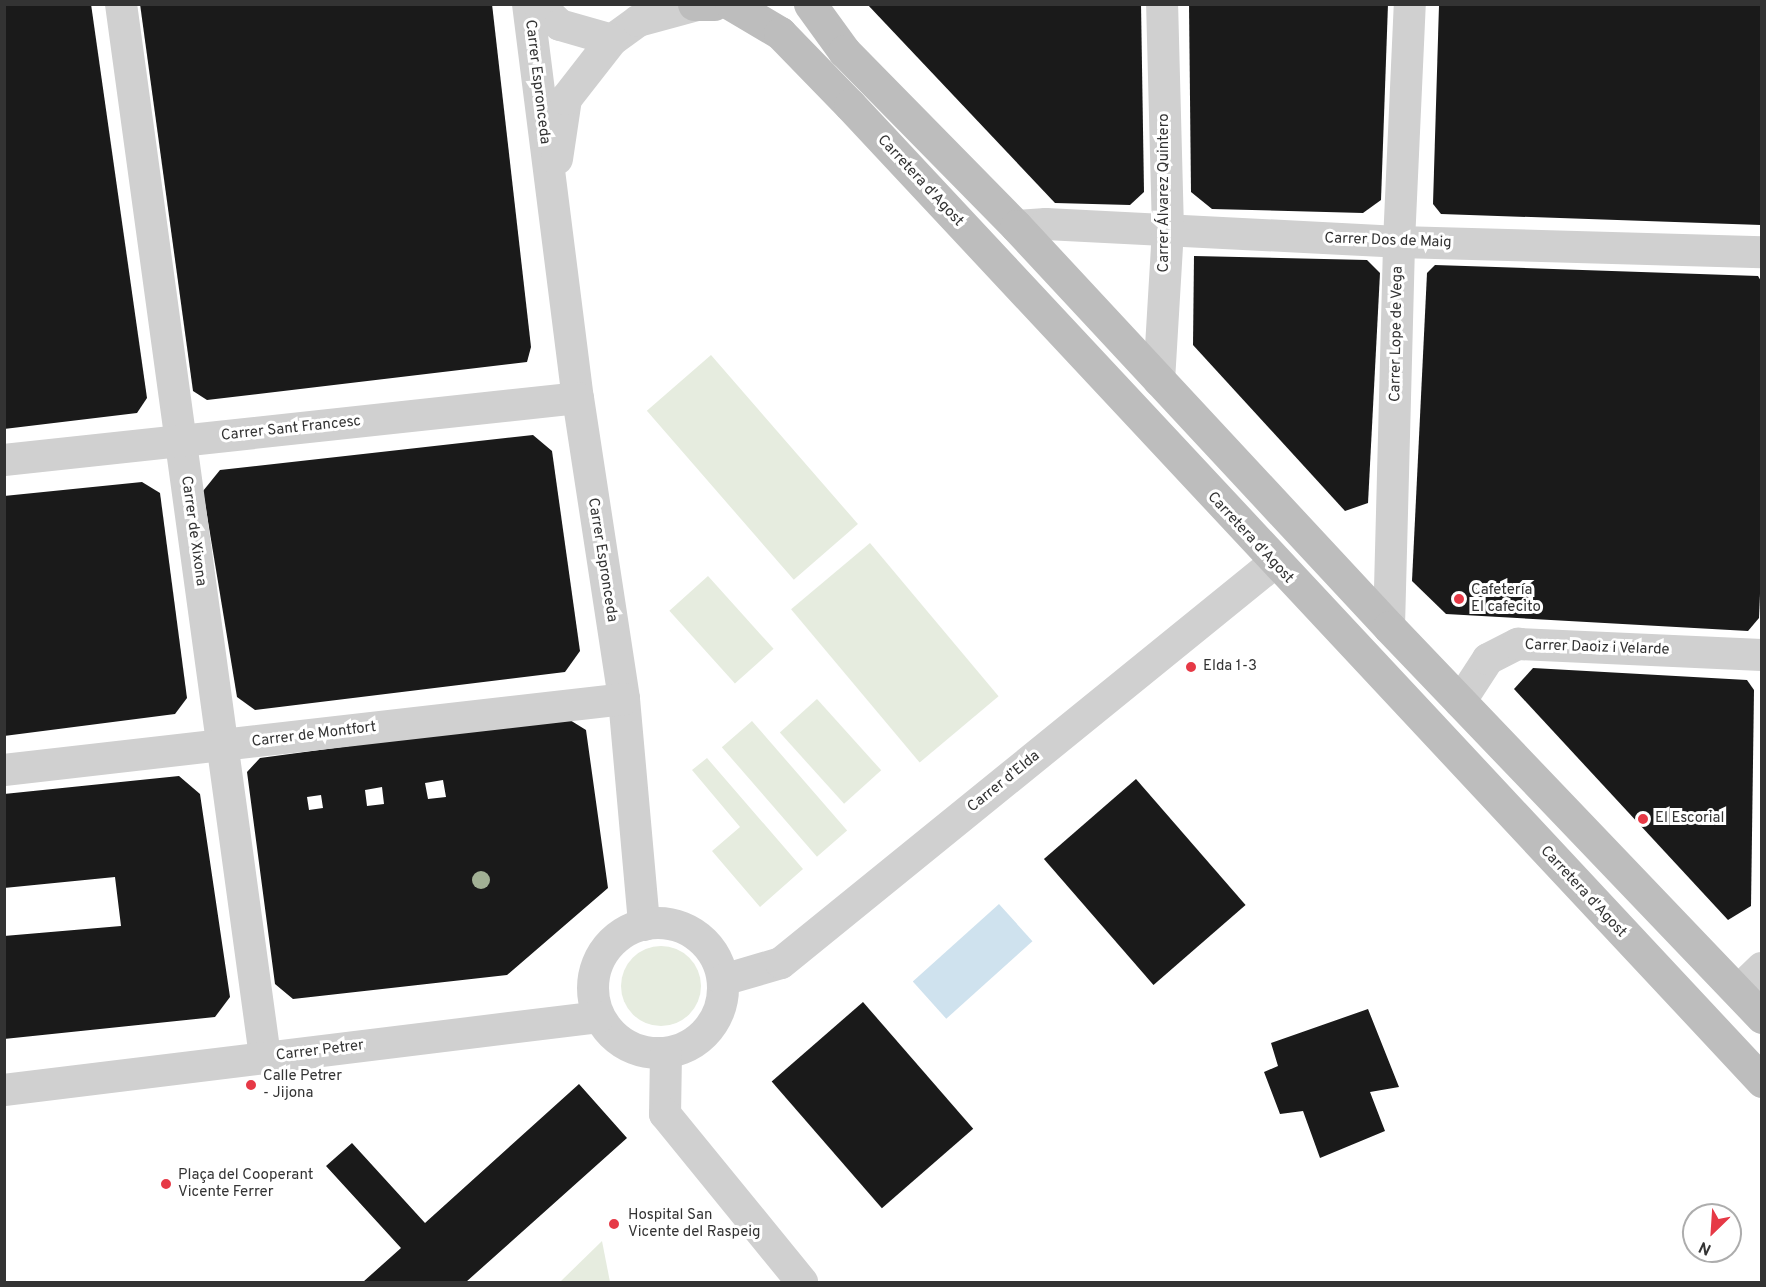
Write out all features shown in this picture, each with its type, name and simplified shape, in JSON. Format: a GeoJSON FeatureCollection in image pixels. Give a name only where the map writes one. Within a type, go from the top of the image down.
{"type":"FeatureCollection","features":[{"type":"Feature","properties":{"kind":"main road","name":"Carretera d'Agost"},"geometry":{"type":"LineString","coordinates":[[731,4],[780,33],[826,81],[1274,563],[1761,1081]]}},
{"type":"Feature","properties":{"kind":"main road"},"geometry":{"type":"LineString","coordinates":[[810,4],[844,51],[1016,226],[1302,535],[1761,1017]]}},
{"type":"Feature","properties":{"kind":"main road"},"geometry":{"type":"LineString","coordinates":[[1274,563],[1302,535]]}},
{"type":"Feature","properties":{"kind":"street","name":"Carrer de Xixona"},"geometry":{"type":"LineString","coordinates":[[121,4],[265,1057]]}},
{"type":"Feature","properties":{"kind":"street","name":"Carrer Espronceda"},"geometry":{"type":"LineString","coordinates":[[528,4],[578,398],[624,699],[644,925]]}},
{"type":"Feature","properties":{"kind":"street","name":"Carrer Espronceda"},"geometry":{"type":"LineString","coordinates":[[538,4],[560,24],[612,40]]}},
{"type":"Feature","properties":{"kind":"street","name":"Carrer Álvarez Quintero"},"geometry":{"type":"LineString","coordinates":[[1159,381],[1167,230],[1162,4]]}},
{"type":"Feature","properties":{"kind":"street","name":"Carrer Lope de Vega"},"geometry":{"type":"LineString","coordinates":[[1389,627],[1399,242],[1410,4]]}},
{"type":"Feature","properties":{"kind":"street","name":"Carrer Espronceda"},"geometry":{"type":"LineString","coordinates":[[551,195],[566,99],[612,40],[638,21],[702,5]]}},
{"type":"Feature","properties":{"kind":"street","name":"Carrer Dos de Maig"},"geometry":{"type":"LineString","coordinates":[[1016,226],[1167,230],[1399,242],[1761,252]]}},
{"type":"Feature","properties":{"kind":"street","name":"Carrer Sant Francesc"},"geometry":{"type":"LineString","coordinates":[[4,460],[578,398]]}},
{"type":"Feature","properties":{"kind":"street","name":"Carrer d’Elda"},"geometry":{"type":"LineString","coordinates":[[723,980],[781,963],[1274,563]]}},
{"type":"Feature","properties":{"kind":"street","name":"Carrer Daoiz i Velarde"},"geometry":{"type":"LineString","coordinates":[[1460,702],[1488,659],[1518,644],[1761,655]]}},
{"type":"Feature","properties":{"kind":"street","name":"Carrer de Montfort"},"geometry":{"type":"LineString","coordinates":[[4,770],[624,699]]}},
{"type":"Feature","properties":{"kind":"street"},"geometry":{"type":"LineString","coordinates":[[666,924],[687,930],[704,942],[717,960],[723,980],[721,1006],[710,1029],[690,1045],[666,1053],[646,1053],[627,1046],[599,1017],[593,994],[600,960],[622,933],[644,925],[666,924]]}},
{"type":"Feature","properties":{"kind":"street"},"geometry":{"type":"LineString","coordinates":[[1738,991],[1761,968]]}},
{"type":"Feature","properties":{"kind":"street","name":"Carrer Petrer"},"geometry":{"type":"LineString","coordinates":[[4,1090],[599,1017]]}},
{"type":"Feature","properties":{"kind":"street"},"geometry":{"type":"LineString","coordinates":[[666,1053],[665,1114],[802,1282]]}},
{"type":"Feature","properties":{"kind":"shaded area"},"geometry":{"type":"Polygon","coordinates":[[[711,355],[858,524],[794,580],[647,411],[711,355]]]}},
{"type":"Feature","properties":{"kind":"shaded area"},"geometry":{"type":"Polygon","coordinates":[[[870,543],[999,696],[920,762],[791,609],[870,543]]]}},
{"type":"Feature","properties":{"kind":"shaded area"},"geometry":{"type":"Polygon","coordinates":[[[708,576],[774,649],[735,684],[669,611],[708,576]]]}},
{"type":"Feature","properties":{"kind":"shaded area"},"geometry":{"type":"Polygon","coordinates":[[[817,699],[881,770],[844,804],[780,732],[817,699]]]}},
{"type":"Feature","properties":{"kind":"shaded area"},"geometry":{"type":"Polygon","coordinates":[[[752,721],[847,830],[817,857],[722,747],[752,721]]]}},
{"type":"Feature","properties":{"kind":"shaded area"},"geometry":{"type":"Polygon","coordinates":[[[707,758],[803,869],[760,907],[712,851],[740,827],[692,770],[707,758]]]}},
{"type":"Feature","properties":{"kind":"shaded area"},"geometry":{"type":"Polygon","coordinates":[[[661,946],[676,949],[689,958],[698,971],[701,986],[698,1001],[689,1014],[676,1023],[661,1026],[646,1023],[633,1014],[624,1001],[621,986],[624,971],[633,958],[646,949],[661,946]]]}},
{"type":"Feature","properties":{"kind":"shaded area"},"geometry":{"type":"Polygon","coordinates":[[[602,1241],[610,1282],[560,1282],[602,1241]]]}},
{"type":"Feature","properties":{"kind":"water"},"geometry":{"type":"Polygon","coordinates":[[[999,904],[1032,941],[946,1019],[913,982],[999,904]]]}},
{"type":"Feature","properties":{"kind":"building"},"geometry":{"type":"Polygon","coordinates":[[[4,4],[91,4],[147,398],[137,413],[4,429],[4,4]]]}},
{"type":"Feature","properties":{"kind":"building"},"geometry":{"type":"Polygon","coordinates":[[[140,4],[492,4],[531,347],[527,362],[207,400],[193,391],[140,4]]]}},
{"type":"Feature","properties":{"kind":"building"},"geometry":{"type":"Polygon","coordinates":[[[867,4],[1141,4],[1144,192],[1130,205],[1055,203],[867,4]]]}},
{"type":"Feature","properties":{"kind":"building"},"geometry":{"type":"Polygon","coordinates":[[[1189,4],[1388,4],[1381,200],[1363,213],[1212,209],[1191,192],[1189,4]]]}},
{"type":"Feature","properties":{"kind":"building"},"geometry":{"type":"Polygon","coordinates":[[[1439,5],[1761,5],[1761,225],[1441,214],[1433,204],[1439,5]]]}},
{"type":"Feature","properties":{"kind":"building"},"geometry":{"type":"Polygon","coordinates":[[[1194,256],[1367,260],[1380,273],[1368,503],[1345,511],[1193,345],[1194,256]]]}},
{"type":"Feature","properties":{"kind":"building"},"geometry":{"type":"Polygon","coordinates":[[[1435,265],[1758,276],[1761,281],[1761,570],[1759,618],[1748,631],[1446,614],[1412,581],[1427,273],[1435,265]]]}},
{"type":"Feature","properties":{"kind":"building"},"geometry":{"type":"Polygon","coordinates":[[[533,435],[552,451],[580,651],[565,672],[255,710],[237,697],[203,491],[220,470],[533,435]]]}},
{"type":"Feature","properties":{"kind":"building"},"geometry":{"type":"Polygon","coordinates":[[[142,482],[160,493],[187,698],[175,714],[4,736],[4,496],[142,482]]]}},
{"type":"Feature","properties":{"kind":"building"},"geometry":{"type":"Polygon","coordinates":[[[1533,668],[1747,680],[1754,690],[1751,906],[1728,920],[1514,689],[1533,668]]]}},
{"type":"Feature","properties":{"kind":"building"},"geometry":{"type":"Polygon","coordinates":[[[565,717],[586,730],[608,888],[507,975],[293,999],[275,984],[247,772],[260,758],[565,717]],[[443,780],[425,783],[428,799],[446,797],[443,780]],[[382,787],[365,790],[367,806],[384,804],[382,787]],[[321,795],[307,797],[309,810],[323,808],[321,795]]]}},
{"type":"Feature","properties":{"kind":"building"},"geometry":{"type":"Polygon","coordinates":[[[179,776],[200,794],[230,997],[215,1017],[4,1039],[4,936],[121,926],[115,877],[4,888],[4,794],[179,776]]]}},
{"type":"Feature","properties":{"kind":"building"},"geometry":{"type":"Polygon","coordinates":[[[1136,779],[1246,905],[1153,985],[1044,859],[1136,779]]]}},
{"type":"Feature","properties":{"kind":"building"},"geometry":{"type":"Polygon","coordinates":[[[863,1002],[973,1129],[882,1208],[772,1081],[863,1002]]]}},
{"type":"Feature","properties":{"kind":"building"},"geometry":{"type":"Polygon","coordinates":[[[1368,1009],[1399,1087],[1370,1092],[1385,1131],[1320,1158],[1303,1111],[1280,1114],[1264,1072],[1278,1066],[1271,1043],[1368,1009]]]}},
{"type":"Feature","properties":{"kind":"building"},"geometry":{"type":"Polygon","coordinates":[[[579,1084],[627,1138],[466,1282],[363,1282],[401,1248],[326,1166],[352,1143],[425,1223],[579,1084]]]}},
{"type":"Feature","properties":{"kind":"place","name":"Cafetería El cafecito"},"geometry":{"type":"Point","coordinates":[1459,599]}},
{"type":"Feature","properties":{"kind":"place","name":"Elda 1-3"},"geometry":{"type":"Point","coordinates":[1191,667]}},
{"type":"Feature","properties":{"kind":"place","name":"El Escorial"},"geometry":{"type":"Point","coordinates":[1643,819]}},
{"type":"Feature","properties":{"kind":"place","name":"Calle Petrer - Jijona"},"geometry":{"type":"Point","coordinates":[251,1085]}},
{"type":"Feature","properties":{"kind":"place","name":"Plaça del Cooperant Vicente Ferrer"},"geometry":{"type":"Point","coordinates":[166,1184]}},
{"type":"Feature","properties":{"kind":"place","name":"Hospital San Vicente del Raspeig"},"geometry":{"type":"Point","coordinates":[614,1224]}}]}
